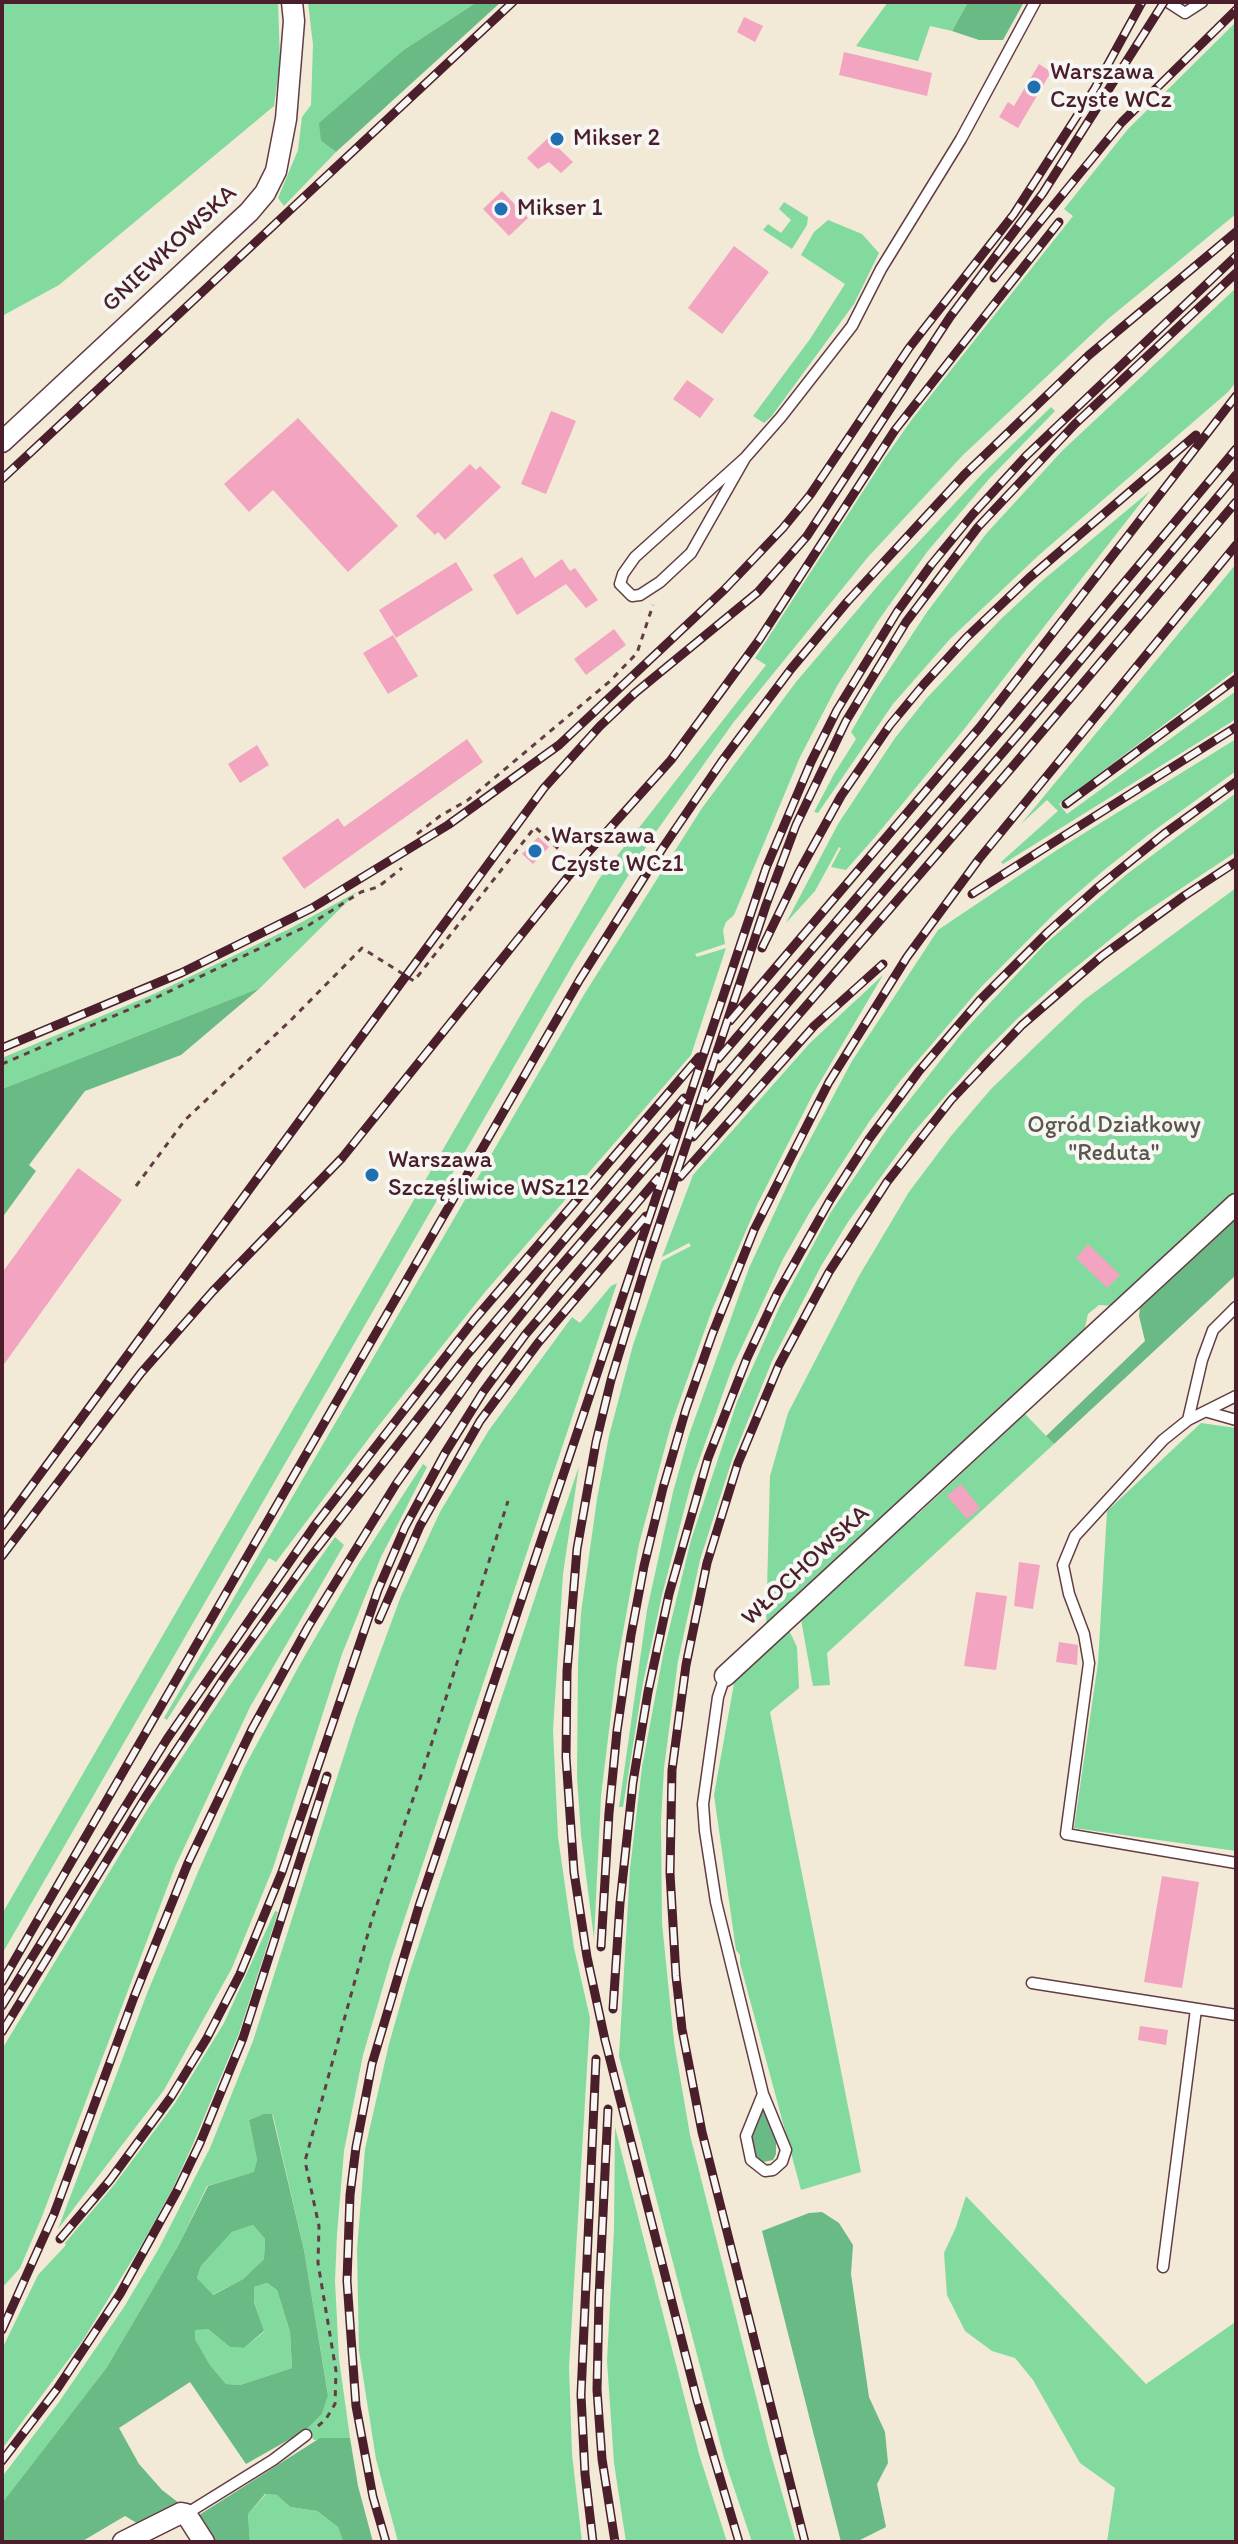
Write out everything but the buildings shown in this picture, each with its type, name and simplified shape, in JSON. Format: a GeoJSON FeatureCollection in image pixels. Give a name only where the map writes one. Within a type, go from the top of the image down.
{"type":"FeatureCollection","features":[{"type":"Feature","properties":{"kind":"street","name":"GNIEWKOWSKA"},"geometry":{"type":"LineString","coordinates":[[2,442],[249,212],[265,193],[276,171],[286,119],[294,21],[292,2]]}},
{"type":"Feature","properties":{"kind":"street","name":"WŁOCHOWSKA"},"geometry":{"type":"LineString","coordinates":[[725,1676],[1236,1204]]}},
{"type":"Feature","properties":{"kind":"street"},"geometry":{"type":"LineString","coordinates":[[123,2542],[174,2515],[186,2514],[204,2542]]}},
{"type":"Feature","properties":{"kind":"lane"},"geometry":{"type":"LineString","coordinates":[[745,458],[691,553],[660,582],[640,595],[632,596],[620,584],[635,557],[745,458],[852,326],[881,269],[961,139],[1035,2]]}},
{"type":"Feature","properties":{"kind":"lane"},"geometry":{"type":"LineString","coordinates":[[1168,2],[1185,13],[1202,2]]}},
{"type":"Feature","properties":{"kind":"lane"},"geometry":{"type":"LineString","coordinates":[[1188,1420],[1202,1360],[1213,1330],[1236,1307]]}},
{"type":"Feature","properties":{"kind":"lane"},"geometry":{"type":"LineString","coordinates":[[1236,1396],[1188,1420],[1163,1440],[1075,1536],[1063,1565],[1069,1594],[1084,1634],[1089,1663],[1066,1834],[1236,1863]]}},
{"type":"Feature","properties":{"kind":"lane"},"geometry":{"type":"LineString","coordinates":[[1208,1412],[1236,1420]]}},
{"type":"Feature","properties":{"kind":"lane","name":"WŁOCHOWSKA"},"geometry":{"type":"LineString","coordinates":[[725,1676],[718,1697],[703,1804],[705,1831],[716,1902],[763,2094],[786,2150],[782,2162],[773,2170],[765,2171],[751,2160],[746,2136],[763,2094]]}},
{"type":"Feature","properties":{"kind":"lane"},"geometry":{"type":"LineString","coordinates":[[1032,1983],[1236,2015]]}},
{"type":"Feature","properties":{"kind":"lane"},"geometry":{"type":"LineString","coordinates":[[1163,2267],[1196,2009]]}},
{"type":"Feature","properties":{"kind":"lane"},"geometry":{"type":"LineString","coordinates":[[186,2514],[273,2460],[306,2435]]}},
{"type":"Feature","properties":{"kind":"path"},"geometry":{"type":"LineString","coordinates":[[417,834],[468,800],[609,682],[637,653],[660,582]]}},
{"type":"Feature","properties":{"kind":"path"},"geometry":{"type":"LineString","coordinates":[[136,1186],[185,1120],[362,948],[414,981],[535,827],[582,871]]}},
{"type":"Feature","properties":{"kind":"path"},"geometry":{"type":"LineString","coordinates":[[2,1064],[151,1000],[309,925],[361,892],[378,887],[402,868]]}},
{"type":"Feature","properties":{"kind":"path"},"geometry":{"type":"LineString","coordinates":[[306,2435],[326,2419],[335,2404],[336,2371],[318,2263],[319,2226],[305,2161],[372,1919],[427,1758],[508,1501]]}},
{"type":"Feature","properties":{"kind":"green space"},"geometry":{"type":"Polygon","coordinates":[[[2,2],[278,2],[280,62],[274,106],[59,285],[2,316],[2,2]]]}},
{"type":"Feature","properties":{"kind":"green space"},"geometry":{"type":"Polygon","coordinates":[[[308,2],[477,2],[405,49],[321,141],[336,152],[284,206],[278,198],[298,150],[302,117],[311,105],[313,45],[308,2]]]}},
{"type":"Feature","properties":{"kind":"green space"},"geometry":{"type":"Polygon","coordinates":[[[477,2],[501,2],[336,152],[321,141],[319,123],[405,49],[477,2]]]}},
{"type":"Feature","properties":{"kind":"green space"},"geometry":{"type":"Polygon","coordinates":[[[888,2],[968,2],[952,31],[930,26],[918,61],[856,46],[888,2]]]}},
{"type":"Feature","properties":{"kind":"green space"},"geometry":{"type":"Polygon","coordinates":[[[968,2],[1024,2],[1003,40],[979,40],[952,31],[968,2]]]}},
{"type":"Feature","properties":{"kind":"green space"},"geometry":{"type":"Polygon","coordinates":[[[1236,22],[1236,214],[1108,319],[963,455],[868,557],[733,723],[653,836],[575,961],[2,1954],[2,1914],[599,879],[766,665],[755,658],[884,459],[1073,216],[1064,209],[1128,129],[1236,22]]]}},
{"type":"Feature","properties":{"kind":"green space"},"geometry":{"type":"Polygon","coordinates":[[[784,202],[808,217],[807,225],[792,249],[763,230],[768,224],[781,233],[791,220],[779,209],[784,202]]]}},
{"type":"Feature","properties":{"kind":"green space"},"geometry":{"type":"Polygon","coordinates":[[[828,220],[862,234],[879,253],[854,304],[764,423],[753,416],[810,339],[845,284],[801,255],[814,232],[828,220]]]}},
{"type":"Feature","properties":{"kind":"green space"},"geometry":{"type":"Polygon","coordinates":[[[1236,288],[1236,382],[1228,392],[1039,555],[950,639],[893,704],[818,813],[814,812],[856,739],[851,732],[873,694],[927,612],[986,534],[1062,451],[1236,288]]]}},
{"type":"Feature","properties":{"kind":"green space"},"geometry":{"type":"Polygon","coordinates":[[[1051,407],[1055,411],[989,479],[927,552],[837,686],[800,757],[734,915],[726,922],[723,930],[725,944],[695,954],[697,957],[726,948],[691,1055],[485,1292],[372,1434],[276,1562],[269,1558],[167,1720],[164,1718],[585,993],[702,808],[796,682],[882,581],[983,473],[1051,407]]]}},
{"type":"Feature","properties":{"kind":"green space"},"geometry":{"type":"Polygon","coordinates":[[[1150,491],[965,728],[875,837],[846,870],[831,867],[839,847],[815,891],[786,923],[838,824],[895,738],[926,699],[1002,618],[1150,491]]]}},
{"type":"Feature","properties":{"kind":"green space"},"geometry":{"type":"Polygon","coordinates":[[[1236,564],[1236,670],[1059,804],[1067,814],[1236,691],[1236,719],[1003,864],[1001,862],[1058,811],[1047,800],[1021,824],[1236,564]]]}},
{"type":"Feature","properties":{"kind":"green space"},"geometry":{"type":"Polygon","coordinates":[[[1236,739],[1236,771],[1103,871],[1058,910],[981,987],[869,1122],[810,1212],[783,1259],[732,1368],[692,1480],[662,1595],[643,1683],[623,1807],[619,1807],[647,1610],[689,1435],[749,1268],[798,1162],[852,1061],[938,930],[1057,850],[1236,739]]]}},
{"type":"Feature","properties":{"kind":"green space"},"geometry":{"type":"Polygon","coordinates":[[[1236,793],[1236,852],[1138,917],[1017,1019],[912,1134],[848,1222],[821,1266],[772,1361],[732,1460],[700,1560],[678,1661],[664,1768],[662,1923],[674,2042],[690,2135],[796,2542],[752,2542],[724,2458],[619,2056],[630,1869],[642,1767],[664,1650],[691,1540],[737,1402],[779,1308],[831,1212],[889,1126],[962,1033],[1045,944],[1127,874],[1236,793]]]}},
{"type":"Feature","properties":{"kind":"green space","name":"Ogród Działkowy \"Reduta\""},"geometry":{"type":"Polygon","coordinates":[[[1236,888],[1236,1193],[1114,1306],[1099,1305],[1088,1314],[1084,1332],[766,1629],[770,1476],[788,1413],[859,1276],[909,1192],[991,1089],[1084,1000],[1236,888]]]}},
{"type":"Feature","properties":{"kind":"green space"},"geometry":{"type":"Polygon","coordinates":[[[357,892],[260,988],[2,1089],[2,1058],[154,994],[289,929],[357,892]]]}},
{"type":"Feature","properties":{"kind":"green space"},"geometry":{"type":"Polygon","coordinates":[[[883,975],[813,1094],[757,1205],[712,1310],[671,1425],[639,1544],[617,1665],[601,1796],[594,1939],[577,1777],[581,1613],[609,1436],[633,1345],[662,1261],[691,1246],[689,1243],[662,1257],[693,1175],[810,1043],[883,975]]]}},
{"type":"Feature","properties":{"kind":"green space"},"geometry":{"type":"Polygon","coordinates":[[[260,988],[181,1055],[85,1091],[29,1165],[36,1171],[2,1218],[2,1089],[260,988]]]}},
{"type":"Feature","properties":{"kind":"green space"},"geometry":{"type":"Polygon","coordinates":[[[1236,1214],[1236,1275],[1054,1444],[1046,1436],[1145,1341],[1139,1316],[1141,1299],[1236,1214]]]}},
{"type":"Feature","properties":{"kind":"green space"},"geometry":{"type":"Polygon","coordinates":[[[617,1283],[392,1956],[363,2055],[344,2151],[335,2281],[339,2359],[350,2438],[314,2440],[306,2430],[322,2414],[328,2394],[304,2250],[273,2115],[263,2114],[249,2120],[257,2160],[255,2172],[207,2186],[178,2246],[107,2367],[2,2503],[2,2477],[59,2402],[124,2307],[158,2250],[210,2148],[253,2041],[356,1718],[401,1596],[440,1512],[489,1430],[572,1317],[580,1323],[617,1283]]]}},
{"type":"Feature","properties":{"kind":"green space"},"geometry":{"type":"Polygon","coordinates":[[[1025,1414],[1054,1444],[827,1653],[830,1685],[813,1686],[800,1614],[912,1513],[916,1516],[1025,1414]]]}},
{"type":"Feature","properties":{"kind":"green space"},"geometry":{"type":"Polygon","coordinates":[[[1201,1423],[1236,1428],[1236,1851],[1074,1828],[1098,1663],[1107,1511],[1201,1423]]]}},
{"type":"Feature","properties":{"kind":"green space"},"geometry":{"type":"Polygon","coordinates":[[[423,1464],[427,1467],[381,1557],[342,1654],[273,1868],[232,1968],[164,2090],[58,2229],[148,1991],[244,1768],[359,1563],[423,1464]]]}},
{"type":"Feature","properties":{"kind":"green space"},"geometry":{"type":"Polygon","coordinates":[[[579,1466],[563,1574],[553,1730],[558,1837],[574,1948],[590,2018],[569,2367],[572,2454],[582,2542],[398,2542],[376,2459],[359,2351],[357,2250],[365,2149],[409,1974],[579,1466]]]}},
{"type":"Feature","properties":{"kind":"green space"},"geometry":{"type":"Polygon","coordinates":[[[335,1537],[344,1545],[250,1707],[175,1867],[41,2219],[20,2268],[2,2288],[2,2049],[147,1810],[230,1685],[335,1537]]]}},
{"type":"Feature","properties":{"kind":"green space"},"geometry":{"type":"Polygon","coordinates":[[[787,1626],[797,1647],[799,1688],[770,1712],[861,2172],[801,2190],[740,1955],[736,1950],[714,1795],[735,1678],[787,1626]]]}},
{"type":"Feature","properties":{"kind":"green space"},"geometry":{"type":"Polygon","coordinates":[[[275,1911],[278,1912],[239,2033],[172,2190],[83,2340],[2,2449],[2,2349],[38,2275],[114,2185],[175,2103],[224,2023],[275,1911]]]}},
{"type":"Feature","properties":{"kind":"green space"},"geometry":{"type":"Polygon","coordinates":[[[764,2108],[776,2137],[776,2154],[773,2160],[763,2162],[755,2159],[750,2147],[753,2125],[764,2108]]]}},
{"type":"Feature","properties":{"kind":"green space"},"geometry":{"type":"Polygon","coordinates":[[[272,2114],[304,2250],[328,2395],[322,2414],[306,2430],[246,2464],[190,2382],[119,2428],[139,2464],[162,2490],[179,2503],[140,2525],[125,2516],[81,2542],[2,2542],[2,2503],[107,2367],[178,2246],[208,2186],[254,2172],[257,2160],[249,2120],[272,2114]],[[253,2225],[232,2232],[201,2266],[197,2278],[213,2295],[243,2279],[264,2259],[265,2239],[253,2225]],[[267,2283],[254,2287],[254,2302],[264,2331],[244,2348],[230,2347],[208,2329],[195,2330],[195,2339],[226,2384],[240,2385],[292,2368],[290,2332],[277,2290],[267,2283]]]}},
{"type":"Feature","properties":{"kind":"green space"},"geometry":{"type":"Polygon","coordinates":[[[615,2127],[699,2454],[727,2542],[626,2542],[614,2463],[607,2361],[614,2230],[615,2127]]]}},
{"type":"Feature","properties":{"kind":"green space"},"geometry":{"type":"Polygon","coordinates":[[[966,2196],[1146,2384],[1234,2323],[1236,2309],[1236,2542],[1107,2542],[1115,2488],[1080,2463],[1033,2380],[1015,2358],[992,2351],[965,2331],[947,2295],[944,2253],[966,2196]]]}},
{"type":"Feature","properties":{"kind":"green space"},"geometry":{"type":"Polygon","coordinates":[[[822,2212],[839,2223],[853,2245],[851,2274],[869,2397],[885,2432],[888,2463],[877,2484],[886,2527],[856,2542],[841,2542],[762,2231],[809,2213],[822,2212]]]}},
{"type":"Feature","properties":{"kind":"green space"},"geometry":{"type":"Polygon","coordinates":[[[253,2225],[265,2239],[264,2259],[243,2279],[212,2295],[197,2278],[201,2266],[232,2232],[253,2225]]]}},
{"type":"Feature","properties":{"kind":"green space"},"geometry":{"type":"Polygon","coordinates":[[[267,2283],[277,2290],[290,2332],[292,2368],[240,2385],[226,2384],[195,2339],[195,2329],[208,2329],[230,2347],[244,2348],[264,2332],[254,2301],[254,2287],[267,2283]]]}},
{"type":"Feature","properties":{"kind":"green space"},"geometry":{"type":"Polygon","coordinates":[[[320,2438],[350,2438],[358,2486],[373,2542],[343,2542],[338,2527],[317,2511],[290,2507],[277,2495],[265,2494],[248,2514],[250,2542],[212,2542],[196,2517],[320,2438]]]}},
{"type":"Feature","properties":{"kind":"green space"},"geometry":{"type":"Polygon","coordinates":[[[266,2494],[277,2495],[290,2507],[317,2511],[338,2527],[343,2542],[250,2542],[248,2514],[266,2494]]]}},
{"type":"Feature","properties":{"kind":"railway"},"geometry":{"type":"LineString","coordinates":[[2,479],[513,2]]}},
{"type":"Feature","properties":{"kind":"railway"},"geometry":{"type":"LineString","coordinates":[[2,1048],[181,973],[312,908],[448,825],[559,745],[724,590],[810,495],[909,348],[1014,214],[1095,88],[1142,2]]}},
{"type":"Feature","properties":{"kind":"railway"},"geometry":{"type":"LineString","coordinates":[[2,1526],[544,788],[600,726],[635,693],[758,592],[807,536],[950,317],[1043,193],[1164,2]]}},
{"type":"Feature","properties":{"kind":"railway"},"geometry":{"type":"LineString","coordinates":[[994,278],[1122,122],[1236,10]]}},
{"type":"Feature","properties":{"kind":"railway"},"geometry":{"type":"LineString","coordinates":[[2,1556],[141,1373],[213,1291],[342,1158],[583,858],[671,760],[759,640],[895,430],[1059,222]]}},
{"type":"Feature","properties":{"kind":"railway"},"geometry":{"type":"LineString","coordinates":[[2,1982],[580,979],[722,761],[791,669],[847,602],[964,475],[1089,355],[1236,232]]}},
{"type":"Feature","properties":{"kind":"railway"},"geometry":{"type":"LineString","coordinates":[[386,2542],[373,2497],[356,2406],[347,2281],[350,2195],[372,2064],[419,1906],[766,868],[811,762],[837,710],[897,612],[931,565],[1026,456],[1236,256]]}},
{"type":"Feature","properties":{"kind":"railway"},"geometry":{"type":"LineString","coordinates":[[739,2542],[697,2400],[605,2040],[587,1957],[574,1872],[566,1757],[567,1671],[577,1549],[596,1442],[611,1380],[646,1265],[766,905],[796,825],[846,721],[906,622],[978,527],[1075,424],[1236,273]]}},
{"type":"Feature","properties":{"kind":"railway"},"geometry":{"type":"LineString","coordinates":[[730,1021],[980,727],[1236,396]]}},
{"type":"Feature","properties":{"kind":"railway"},"geometry":{"type":"LineString","coordinates":[[762,948],[841,796],[890,725],[924,684],[966,638],[1029,578],[1196,435]]}},
{"type":"Feature","properties":{"kind":"railway"},"geometry":{"type":"LineString","coordinates":[[718,1059],[1011,718],[1236,449]]}},
{"type":"Feature","properties":{"kind":"railway"},"geometry":{"type":"LineString","coordinates":[[705,1099],[1236,475]]}},
{"type":"Feature","properties":{"kind":"railway"},"geometry":{"type":"LineString","coordinates":[[693,1137],[1236,502]]}},
{"type":"Feature","properties":{"kind":"railway"},"geometry":{"type":"LineString","coordinates":[[601,1947],[617,1731],[644,1566],[686,1409],[754,1230],[829,1082],[907,957],[979,859],[1236,545]]}},
{"type":"Feature","properties":{"kind":"railway"},"geometry":{"type":"LineString","coordinates":[[1066,804],[1236,679]]}},
{"type":"Feature","properties":{"kind":"railway"},"geometry":{"type":"LineString","coordinates":[[972,894],[1236,727]]}},
{"type":"Feature","properties":{"kind":"railway"},"geometry":{"type":"LineString","coordinates":[[613,2009],[633,1782],[669,1594],[708,1458],[747,1358],[777,1294],[830,1200],[869,1139],[919,1071],[980,1000],[1096,889],[1164,834],[1236,782]]}},
{"type":"Feature","properties":{"kind":"railway"},"geometry":{"type":"LineString","coordinates":[[805,2542],[702,2132],[682,2029],[676,1976],[670,1873],[672,1770],[686,1665],[707,1563],[738,1463],[779,1365],[829,1272],[887,1182],[951,1100],[1022,1025],[1102,956],[1236,862]]}},
{"type":"Feature","properties":{"kind":"railway"},"geometry":{"type":"LineString","coordinates":[[680,1177],[814,1026],[883,964]]}},
{"type":"Feature","properties":{"kind":"railway"},"geometry":{"type":"LineString","coordinates":[[2,2006],[167,1739],[315,1525],[474,1320],[699,1057]]}},
{"type":"Feature","properties":{"kind":"railway"},"geometry":{"type":"LineString","coordinates":[[2,2032],[145,1798],[224,1678],[308,1560],[467,1355],[684,1098]]}},
{"type":"Feature","properties":{"kind":"railway"},"geometry":{"type":"LineString","coordinates":[[2,2330],[54,2214],[134,1997],[188,1863],[252,1729],[308,1627],[396,1484],[480,1366],[552,1276],[673,1136]]}},
{"type":"Feature","properties":{"kind":"railway"},"geometry":{"type":"LineString","coordinates":[[60,2239],[110,2180],[171,2097],[207,2038],[240,1974],[282,1872],[378,1590],[405,1527],[445,1453],[483,1392],[525,1335],[659,1177]]}},
{"type":"Feature","properties":{"kind":"railway"},"geometry":{"type":"LineString","coordinates":[[379,1620],[420,1526],[480,1421],[538,1343],[646,1216]]}},
{"type":"Feature","properties":{"kind":"railway"},"geometry":{"type":"LineString","coordinates":[[2,2461],[57,2389],[120,2294],[200,2143],[243,2038],[327,1776]]}},
{"type":"Feature","properties":{"kind":"railway"},"geometry":{"type":"LineString","coordinates":[[593,2542],[585,2474],[581,2395],[596,2059]]}},
{"type":"Feature","properties":{"kind":"railway"},"geometry":{"type":"LineString","coordinates":[[608,2109],[597,2390],[602,2459],[615,2542]]}},
{"type":"Feature","properties":{"kind":"place","name":"Warszawa Czyste WCz"},"geometry":{"type":"Point","coordinates":[1034,87]}},
{"type":"Feature","properties":{"kind":"place","name":"Mikser 2"},"geometry":{"type":"Point","coordinates":[557,139]}},
{"type":"Feature","properties":{"kind":"place","name":"Mikser 1"},"geometry":{"type":"Point","coordinates":[501,209]}},
{"type":"Feature","properties":{"kind":"place","name":"Warszawa Czyste WCz1"},"geometry":{"type":"Point","coordinates":[535,851]}},
{"type":"Feature","properties":{"kind":"place","name":"Warszawa Szczęśliwice WSz12"},"geometry":{"type":"Point","coordinates":[372,1175]}}]}
